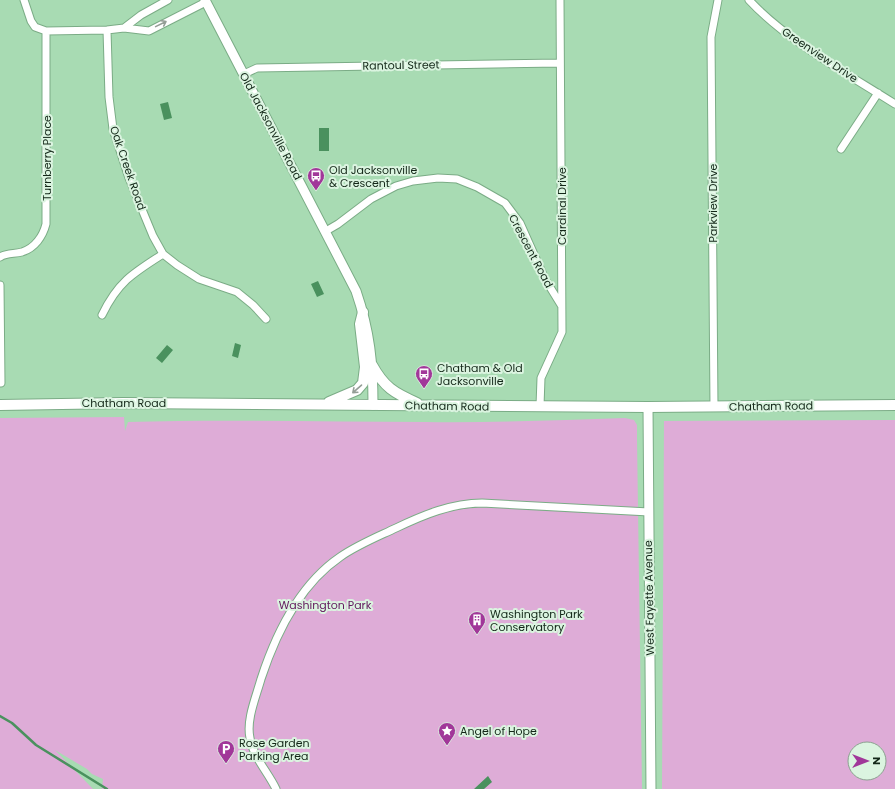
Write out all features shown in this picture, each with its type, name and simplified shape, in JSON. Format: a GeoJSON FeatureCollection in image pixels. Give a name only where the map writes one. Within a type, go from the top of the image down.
{"type":"FeatureCollection","features":[{"type":"Feature","properties":{"kind":"main road"},"geometry":{"type":"LineString","coordinates":[[322,404],[347,396],[357,390],[363,383],[365,367],[360,324],[363,312]]}},
{"type":"Feature","properties":{"kind":"main road"},"geometry":{"type":"LineString","coordinates":[[372,364],[382,380],[393,392],[423,405]]}},
{"type":"Feature","properties":{"kind":"main road","name":"Chatham Road"},"geometry":{"type":"LineString","coordinates":[[0,404],[132,403],[648,407],[895,405]]}},
{"type":"Feature","properties":{"kind":"street"},"geometry":{"type":"LineString","coordinates":[[24,0],[31,21],[35,27],[46,31],[107,30],[124,28],[149,31],[205,1]]}},
{"type":"Feature","properties":{"kind":"street"},"geometry":{"type":"LineString","coordinates":[[124,28],[140,15],[168,0]]}},
{"type":"Feature","properties":{"kind":"street","name":"Cardinal Drive"},"geometry":{"type":"LineString","coordinates":[[540,406],[541,378],[562,332],[561,305],[563,222],[560,0]]}},
{"type":"Feature","properties":{"kind":"street","name":"Parkview Drive"},"geometry":{"type":"LineString","coordinates":[[714,406],[711,37],[718,0]]}},
{"type":"Feature","properties":{"kind":"street","name":"Greenview Drive"},"geometry":{"type":"LineString","coordinates":[[749,0],[762,14],[785,32],[895,104]]}},
{"type":"Feature","properties":{"kind":"street","name":"Old Jacksonville Road"},"geometry":{"type":"LineString","coordinates":[[205,1],[356,291],[368,329],[372,364],[373,405]]}},
{"type":"Feature","properties":{"kind":"street","name":"Oak Creek Road"},"geometry":{"type":"LineString","coordinates":[[107,30],[109,97],[113,130],[129,178],[153,236],[163,254],[188,273],[237,292],[250,301],[266,319]]}},
{"type":"Feature","properties":{"kind":"street","name":"Turnberry Place"},"geometry":{"type":"LineString","coordinates":[[0,258],[4,255],[23,251],[32,247],[42,236],[46,224],[46,31]]}},
{"type":"Feature","properties":{"kind":"street","name":"Rantoul Street"},"geometry":{"type":"LineString","coordinates":[[244,74],[257,68],[560,63]]}},
{"type":"Feature","properties":{"kind":"street"},"geometry":{"type":"LineString","coordinates":[[841,149],[878,93]]}},
{"type":"Feature","properties":{"kind":"street","name":"Crescent Road"},"geometry":{"type":"LineString","coordinates":[[326,231],[338,224],[371,199],[396,186],[413,181],[438,178],[457,179],[477,186],[505,203],[520,223],[546,279],[561,305]]}},
{"type":"Feature","properties":{"kind":"street"},"geometry":{"type":"LineString","coordinates":[[102,314],[110,298],[120,284],[134,272],[163,254]]}},
{"type":"Feature","properties":{"kind":"street"},"geometry":{"type":"LineString","coordinates":[[0,285],[1,383]]}},
{"type":"Feature","properties":{"kind":"street","name":"West Fayette Avenue"},"geometry":{"type":"LineString","coordinates":[[648,407],[651,789]]}},
{"type":"Feature","properties":{"kind":"street"},"geometry":{"type":"LineString","coordinates":[[276,789],[256,754],[250,738],[249,728],[256,695],[272,648],[290,613],[311,583],[340,556],[356,547],[420,518],[463,504],[482,503],[649,512]]}},
{"type":"Feature","properties":{"kind":"green space","name":"Washington Park"},"geometry":{"type":"Polygon","coordinates":[[[124,417],[125,431],[128,422],[165,421],[475,422],[625,418],[634,420],[637,425],[642,789],[102,789],[103,779],[92,774],[87,769],[55,750],[93,789],[0,789],[0,418],[124,417]]]}},
{"type":"Feature","properties":{"kind":"green space"},"geometry":{"type":"Polygon","coordinates":[[[895,420],[895,789],[662,789],[664,421],[895,420]]]}},
{"type":"Feature","properties":{"kind":"shaded area"},"geometry":{"type":"Polygon","coordinates":[[[168,102],[172,118],[164,120],[160,104],[168,102]]]}},
{"type":"Feature","properties":{"kind":"shaded area"},"geometry":{"type":"Polygon","coordinates":[[[319,128],[329,128],[329,151],[319,151],[319,128]]]}},
{"type":"Feature","properties":{"kind":"shaded area"},"geometry":{"type":"Polygon","coordinates":[[[318,281],[324,294],[317,297],[311,284],[318,281]]]}},
{"type":"Feature","properties":{"kind":"shaded area"},"geometry":{"type":"Polygon","coordinates":[[[235,343],[241,345],[238,358],[232,356],[235,343]]]}},
{"type":"Feature","properties":{"kind":"shaded area"},"geometry":{"type":"Polygon","coordinates":[[[167,345],[173,350],[162,363],[156,358],[167,345]]]}},
{"type":"Feature","properties":{"kind":"shaded area"},"geometry":{"type":"Polygon","coordinates":[[[488,776],[492,782],[484,789],[474,789],[488,776]]]}},
{"type":"Feature","properties":{"kind":"waterway"},"geometry":{"type":"LineString","coordinates":[[0,716],[12,723],[36,745],[107,789]]}},
{"type":"Feature","properties":{"kind":"place","name":"Old Jacksonville & Crescent"},"geometry":{"type":"Point","coordinates":[316,191]}},
{"type":"Feature","properties":{"kind":"place","name":"Chatham & Old Jacksonville"},"geometry":{"type":"Point","coordinates":[424,389]}},
{"type":"Feature","properties":{"kind":"place","name":"Washington Park Conservatory"},"geometry":{"type":"Point","coordinates":[477,635]}},
{"type":"Feature","properties":{"kind":"place","name":"Angel of Hope"},"geometry":{"type":"Point","coordinates":[447,746]}},
{"type":"Feature","properties":{"kind":"place","name":"Rose Garden Parking Area"},"geometry":{"type":"Point","coordinates":[226,764]}}]}
